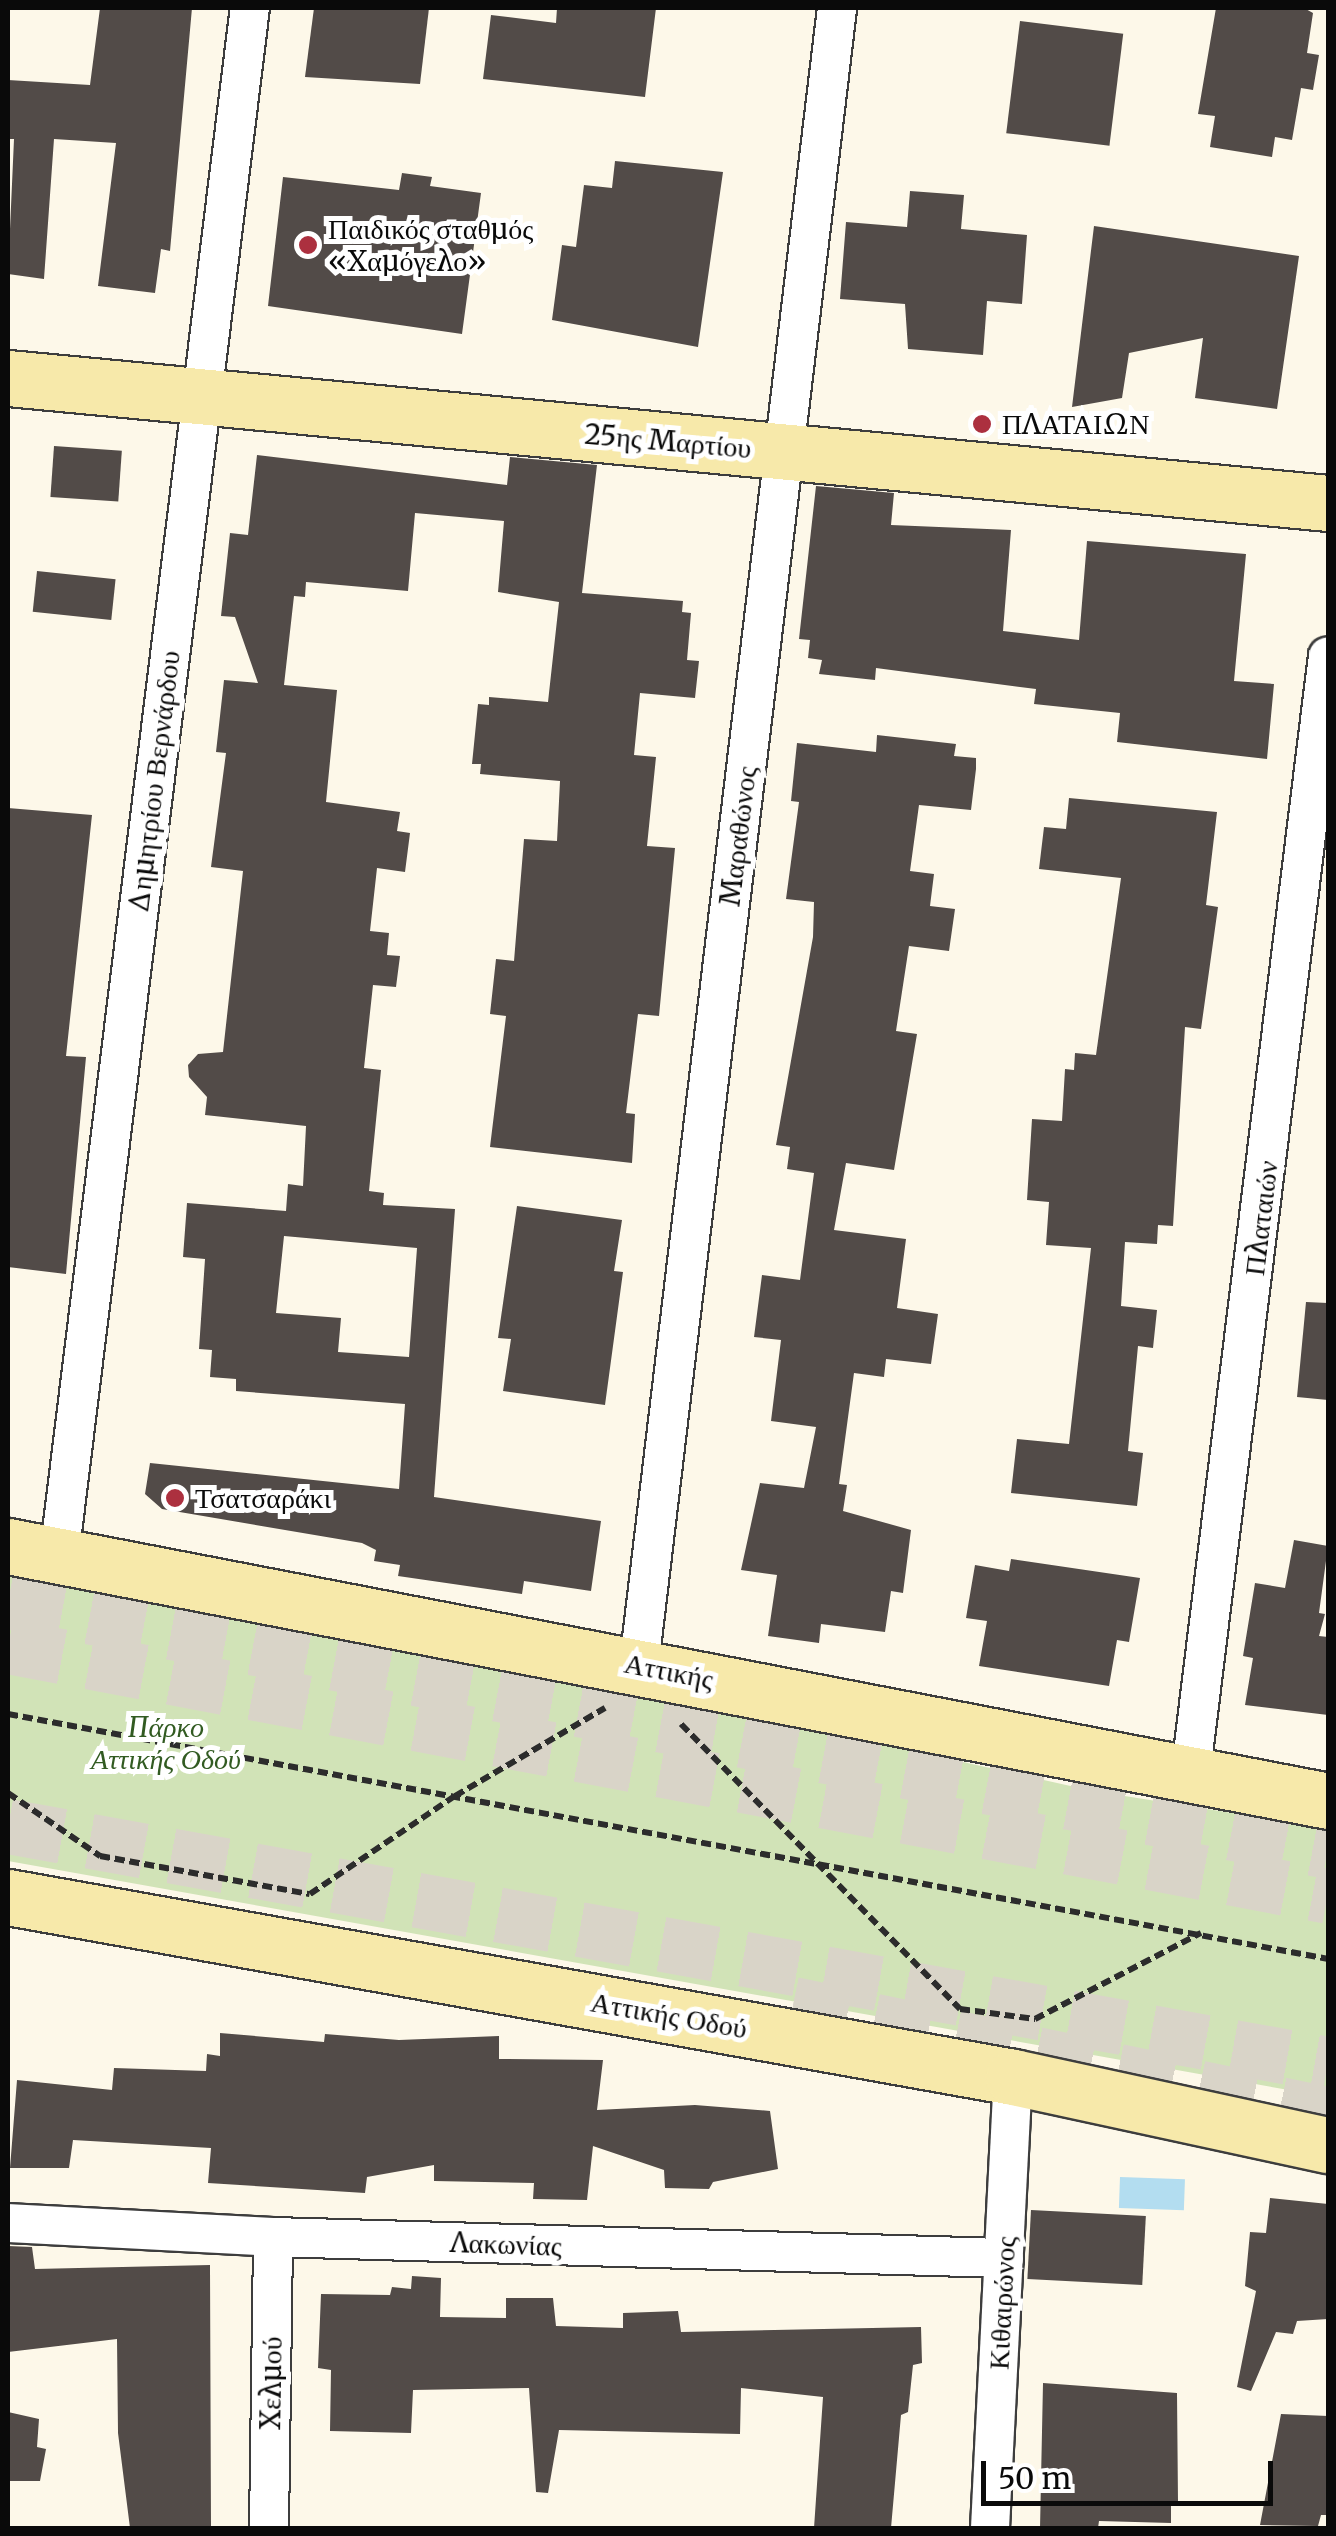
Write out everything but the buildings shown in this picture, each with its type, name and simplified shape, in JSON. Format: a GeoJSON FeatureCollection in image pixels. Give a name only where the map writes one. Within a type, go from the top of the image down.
{"type":"FeatureCollection","features":[{"type":"Feature","properties":{"kind":"main road","name":"25ης Μαρτίου"},"geometry":{"type":"LineString","coordinates":[[8,378],[202,400],[1328,502]]}},
{"type":"Feature","properties":{"kind":"main road","name":"Αττικής"},"geometry":{"type":"LineString","coordinates":[[33,1551],[631,1686],[1328,1801]]}},
{"type":"Feature","properties":{"kind":"main road","name":"Αττικής Οδού"},"geometry":{"type":"LineString","coordinates":[[8,1897],[1014,2078],[1328,2146]]}},
{"type":"Feature","properties":{"kind":"street","name":"Δημητρίου Βερνάρδου"},"geometry":{"type":"LineString","coordinates":[[33,1551],[202,400],[250,8]]}},
{"type":"Feature","properties":{"kind":"street","name":"Μαραθώνος"},"geometry":{"type":"LineString","coordinates":[[631,1686],[837,8]]}},
{"type":"Feature","properties":{"kind":"street","name":"Πλαταιών"},"geometry":{"type":"LineString","coordinates":[[1190,1778],[1328,656]]}},
{"type":"Feature","properties":{"kind":"street","name":"Κιθαιρώνος"},"geometry":{"type":"LineString","coordinates":[[990,2528],[1014,2078]]}},
{"type":"Feature","properties":{"kind":"street","name":"Λακωνίας"},"geometry":{"type":"LineString","coordinates":[[8,2223],[272,2237],[1004,2258]]}},
{"type":"Feature","properties":{"kind":"street","name":"Χελμού"},"geometry":{"type":"LineString","coordinates":[[269,2528],[272,2237]]}},
{"type":"Feature","properties":{"kind":"path"},"geometry":{"type":"LineString","coordinates":[[8,1793],[100,1856],[310,1894],[455,1796],[610,1706],[631,1686]]}},
{"type":"Feature","properties":{"kind":"path"},"geometry":{"type":"LineString","coordinates":[[669,1712],[960,2009],[1035,2019],[1201,1932]]}},
{"type":"Feature","properties":{"kind":"path"},"geometry":{"type":"LineString","coordinates":[[8,1714],[1201,1932],[1328,1959]]}},
{"type":"Feature","properties":{"kind":"green space","name":"Πάρκο Αττικής Οδού"},"geometry":{"type":"Polygon","coordinates":[[[8,1568],[676,1698],[1093,1791],[1328,1828],[1328,2097],[8,1861],[8,1568]]]}},
{"type":"Feature","properties":{"kind":"water"},"geometry":{"type":"Polygon","coordinates":[[[1120,2177],[1185,2179],[1184,2210],[1119,2208],[1120,2177]]]}},
{"type":"Feature","properties":{"kind":"tunnel"},"geometry":{"type":"LineString","coordinates":[[8,1601],[1328,1851]]}},
{"type":"Feature","properties":{"kind":"tunnel"},"geometry":{"type":"LineString","coordinates":[[8,1646],[1328,1896]]}},
{"type":"Feature","properties":{"kind":"tunnel"},"geometry":{"type":"LineString","coordinates":[[8,1826],[1328,2064]]}},
{"type":"Feature","properties":{"kind":"tunnel"},"geometry":{"type":"LineString","coordinates":[[793,2004],[1328,2114]]}},
{"type":"Feature","properties":{"kind":"place","name":"Παιδικός σταθμός «Χαμόγελο»"},"geometry":{"type":"Point","coordinates":[308,245]}},
{"type":"Feature","properties":{"kind":"place","name":"ΠΛΑΤΑΙΩΝ"},"geometry":{"type":"Point","coordinates":[982,424]}},
{"type":"Feature","properties":{"kind":"place","name":"Τσατσαράκι"},"geometry":{"type":"Point","coordinates":[175,1498]}}]}
